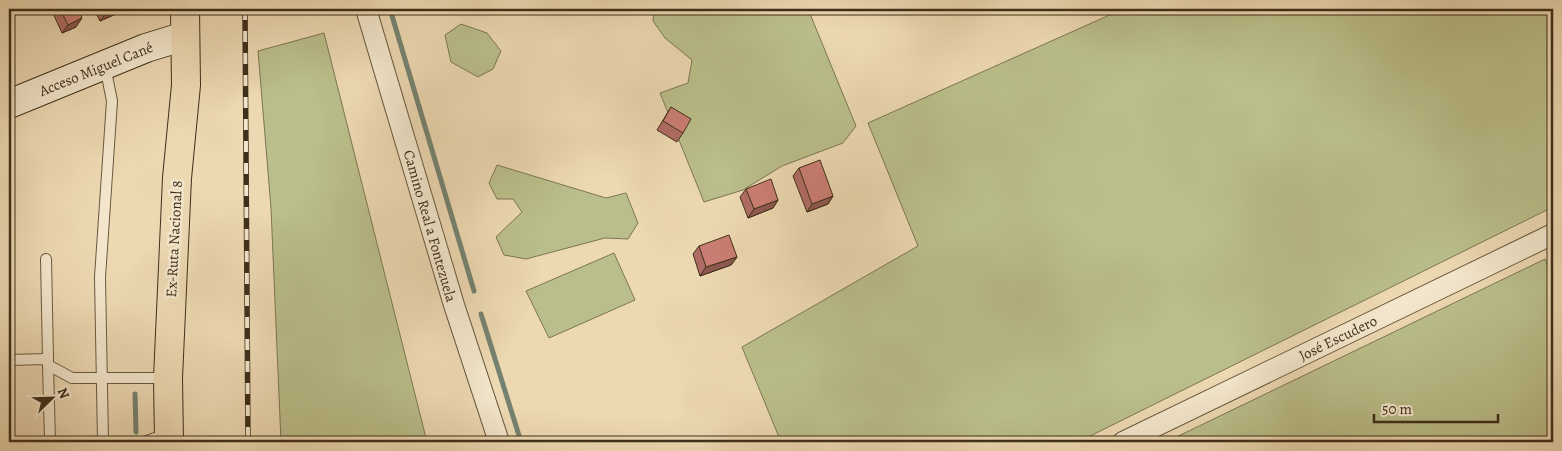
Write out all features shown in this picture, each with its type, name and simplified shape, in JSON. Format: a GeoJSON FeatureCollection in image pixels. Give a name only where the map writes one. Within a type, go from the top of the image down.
{"type":"FeatureCollection","features":[{"type":"Feature","properties":{"kind":"main road","name":"Ex-Ruta Nacional 8"},"geometry":{"type":"LineString","coordinates":[[161,439],[168,378],[177,178],[186,85],[184,9]]}},
{"type":"Feature","properties":{"kind":"main road","name":"Acceso Miguel Cané"},"geometry":{"type":"LineString","coordinates":[[11,98],[105,66],[146,48],[185,36]]}},
{"type":"Feature","properties":{"kind":"street","name":"Camino Real a Fontezuela"},"geometry":{"type":"LineString","coordinates":[[366,9],[454,305],[499,442]]}},
{"type":"Feature","properties":{"kind":"street","name":"José Escudero"},"geometry":{"type":"LineString","coordinates":[[1122,442],[1553,234]]}},
{"type":"Feature","properties":{"kind":"lane"},"geometry":{"type":"LineString","coordinates":[[102,442],[100,277],[112,101],[105,66]]}},
{"type":"Feature","properties":{"kind":"lane"},"geometry":{"type":"LineString","coordinates":[[46,259],[50,442]]}},
{"type":"Feature","properties":{"kind":"lane"},"geometry":{"type":"LineString","coordinates":[[9,360],[48,362],[72,378],[168,378]]}},
{"type":"Feature","properties":{"kind":"green space"},"geometry":{"type":"Polygon","coordinates":[[[654,9],[808,9],[856,126],[843,143],[782,166],[743,190],[704,202],[660,93],[688,83],[692,60],[665,38],[653,21],[654,9]]]}},
{"type":"Feature","properties":{"kind":"green space"},"geometry":{"type":"Polygon","coordinates":[[[1123,9],[1553,9],[1553,207],[1078,442],[781,442],[742,347],[918,246],[868,123],[1123,9]]]}},
{"type":"Feature","properties":{"kind":"green space"},"geometry":{"type":"Polygon","coordinates":[[[461,24],[487,33],[501,51],[493,69],[478,77],[451,62],[445,35],[461,24]]]}},
{"type":"Feature","properties":{"kind":"green space"},"geometry":{"type":"Polygon","coordinates":[[[324,33],[427,442],[281,442],[271,208],[258,51],[324,33]]]}},
{"type":"Feature","properties":{"kind":"green space"},"geometry":{"type":"Polygon","coordinates":[[[497,165],[606,198],[626,193],[638,223],[628,239],[605,238],[526,259],[504,255],[496,237],[522,212],[513,199],[497,199],[489,183],[497,165]]]}},
{"type":"Feature","properties":{"kind":"green space"},"geometry":{"type":"Polygon","coordinates":[[[614,253],[635,300],[549,338],[526,291],[614,253]]]}},
{"type":"Feature","properties":{"kind":"green space"},"geometry":{"type":"Polygon","coordinates":[[[1545,259],[1553,277],[1553,442],[1166,442],[1545,259]]]}},
{"type":"Feature","properties":{"kind":"building"},"geometry":{"type":"Polygon","coordinates":[[[60,9],[78,9],[82,18],[68,25],[60,9]]]}},
{"type":"Feature","properties":{"kind":"building"},"geometry":{"type":"Polygon","coordinates":[[[104,9],[115,9],[106,13],[104,9]]]}},
{"type":"Feature","properties":{"kind":"building"},"geometry":{"type":"Polygon","coordinates":[[[671,107],[691,119],[683,133],[663,121],[671,107]]]}},
{"type":"Feature","properties":{"kind":"building"},"geometry":{"type":"Polygon","coordinates":[[[820,160],[833,196],[812,204],[799,168],[820,160]]]}},
{"type":"Feature","properties":{"kind":"building"},"geometry":{"type":"Polygon","coordinates":[[[771,179],[778,200],[754,209],[746,189],[771,179]]]}},
{"type":"Feature","properties":{"kind":"building"},"geometry":{"type":"Polygon","coordinates":[[[729,235],[737,257],[706,267],[699,246],[729,235]]]}},
{"type":"Feature","properties":{"kind":"waterway"},"geometry":{"type":"LineString","coordinates":[[390,9],[474,291]]}},
{"type":"Feature","properties":{"kind":"waterway"},"geometry":{"type":"LineString","coordinates":[[481,314],[521,442]]}},
{"type":"Feature","properties":{"kind":"waterway"},"geometry":{"type":"LineString","coordinates":[[135,394],[136,432]]}},
{"type":"Feature","properties":{"kind":"railway"},"geometry":{"type":"LineString","coordinates":[[245,9],[248,442]]}}]}
